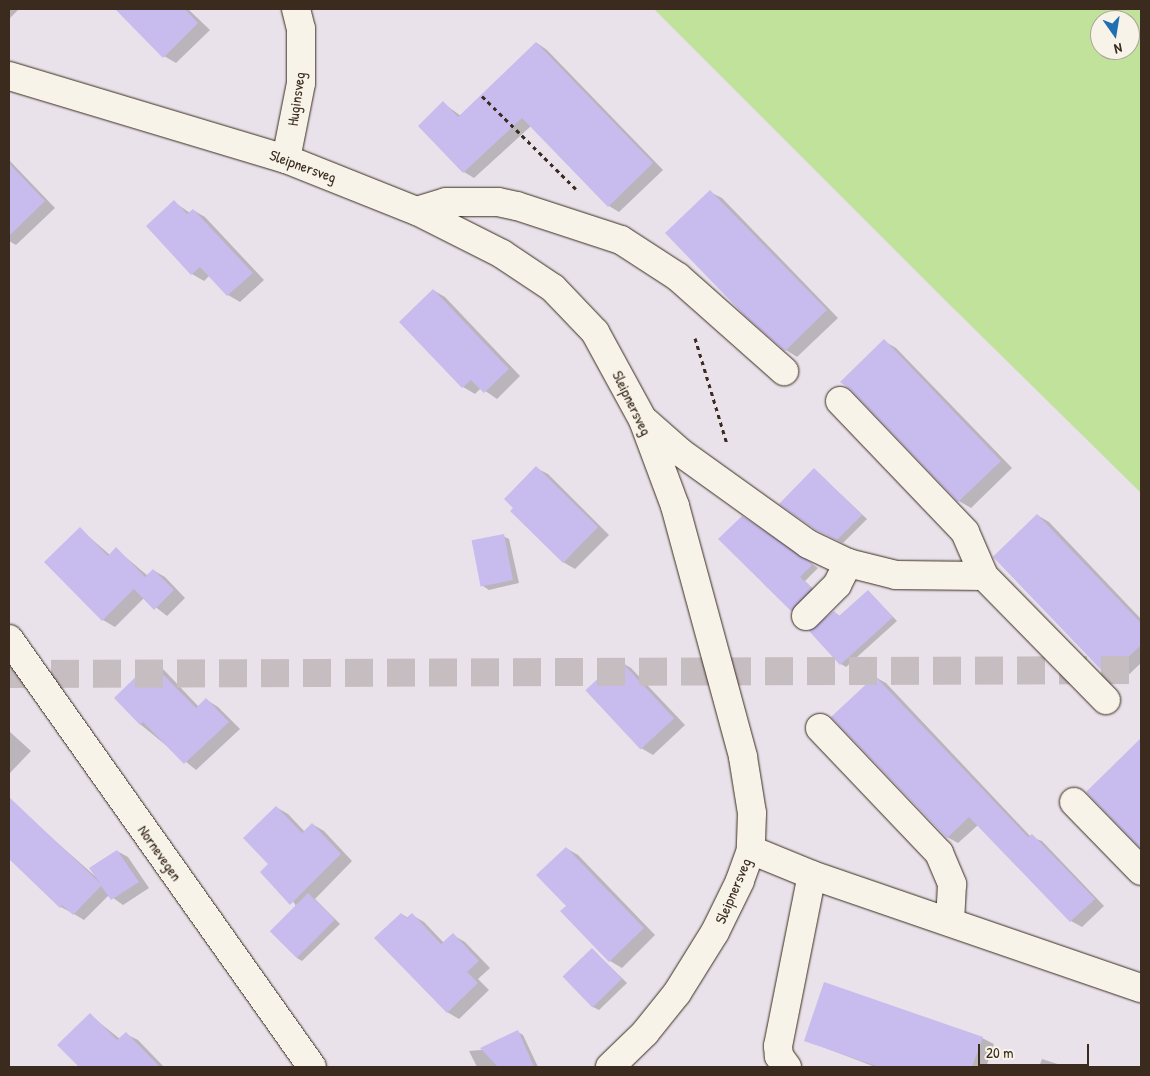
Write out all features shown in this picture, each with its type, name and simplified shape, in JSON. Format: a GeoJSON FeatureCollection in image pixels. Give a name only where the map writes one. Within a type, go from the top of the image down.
{"type":"FeatureCollection","features":[{"type":"Feature","properties":{"kind":"street","name":"Huginsveg"},"geometry":{"type":"LineString","coordinates":[[286,159],[302,83],[302,30],[296,9]]}},
{"type":"Feature","properties":{"kind":"street","name":"Sleipnersveg"},"geometry":{"type":"LineString","coordinates":[[9,76],[286,159],[417,211],[502,254],[553,288],[595,332],[643,420],[675,506],[743,757],[752,813],[750,850],[740,881],[715,932],[677,993],[645,1033],[610,1067]]}},
{"type":"Feature","properties":{"kind":"street"},"geometry":{"type":"LineString","coordinates":[[417,211],[446,202],[498,202],[621,240],[678,277],[784,371]]}},
{"type":"Feature","properties":{"kind":"street"},"geometry":{"type":"LineString","coordinates":[[840,401],[965,532],[984,576],[1106,700]]}},
{"type":"Feature","properties":{"kind":"street"},"geometry":{"type":"LineString","coordinates":[[643,420],[680,452],[808,544],[848,563],[896,575],[984,576]]}},
{"type":"Feature","properties":{"kind":"street"},"geometry":{"type":"LineString","coordinates":[[806,616],[837,585],[848,563]]}},
{"type":"Feature","properties":{"kind":"street","name":"Nornevegen"},"geometry":{"type":"LineString","coordinates":[[9,639],[312,1067]]}},
{"type":"Feature","properties":{"kind":"street"},"geometry":{"type":"LineString","coordinates":[[820,728],[939,853],[952,884],[950,922]]}},
{"type":"Feature","properties":{"kind":"street"},"geometry":{"type":"LineString","coordinates":[[1074,802],[1141,871]]}},
{"type":"Feature","properties":{"kind":"street"},"geometry":{"type":"LineString","coordinates":[[750,850],[812,875],[1141,988]]}},
{"type":"Feature","properties":{"kind":"street"},"geometry":{"type":"LineString","coordinates":[[787,1067],[778,1056],[778,1046],[812,875]]}},
{"type":"Feature","properties":{"kind":"path"},"geometry":{"type":"LineString","coordinates":[[482,96],[581,193]]}},
{"type":"Feature","properties":{"kind":"path"},"geometry":{"type":"LineString","coordinates":[[694,334],[728,448]]}},
{"type":"Feature","properties":{"kind":"green space"},"geometry":{"type":"Polygon","coordinates":[[[654,9],[1141,9],[1141,493],[951,306],[654,9]]]}},
{"type":"Feature","properties":{"kind":"building"},"geometry":{"type":"Polygon","coordinates":[[[115,9],[185,9],[198,23],[163,58],[115,9]]]}},
{"type":"Feature","properties":{"kind":"building"},"geometry":{"type":"Polygon","coordinates":[[[536,42],[653,163],[608,207],[522,118],[463,173],[418,126],[443,101],[458,117],[536,42]]]}},
{"type":"Feature","properties":{"kind":"building"},"geometry":{"type":"Polygon","coordinates":[[[9,163],[45,201],[9,236],[9,163]]]}},
{"type":"Feature","properties":{"kind":"building"},"geometry":{"type":"Polygon","coordinates":[[[710,190],[827,310],[785,351],[745,316],[665,233],[710,190]]]}},
{"type":"Feature","properties":{"kind":"building"},"geometry":{"type":"Polygon","coordinates":[[[174,200],[187,214],[193,209],[253,273],[227,296],[200,267],[191,275],[146,226],[174,200]]]}},
{"type":"Feature","properties":{"kind":"building"},"geometry":{"type":"Polygon","coordinates":[[[433,289],[509,369],[484,393],[471,380],[462,388],[399,322],[433,289]]]}},
{"type":"Feature","properties":{"kind":"building"},"geometry":{"type":"Polygon","coordinates":[[[884,339],[1001,461],[958,502],[851,390],[840,382],[884,339]]]}},
{"type":"Feature","properties":{"kind":"building"},"geometry":{"type":"Polygon","coordinates":[[[536,466],[598,527],[563,563],[510,511],[513,508],[504,499],[536,466]]]}},
{"type":"Feature","properties":{"kind":"building"},"geometry":{"type":"Polygon","coordinates":[[[814,468],[862,515],[837,540],[816,530],[779,504],[814,468]]]}},
{"type":"Feature","properties":{"kind":"building"},"geometry":{"type":"Polygon","coordinates":[[[1037,514],[1141,623],[1141,645],[1108,677],[993,557],[1037,514]]]}},
{"type":"Feature","properties":{"kind":"building"},"geometry":{"type":"Polygon","coordinates":[[[742,516],[813,564],[800,577],[812,588],[791,611],[718,539],[742,516]]]}},
{"type":"Feature","properties":{"kind":"building"},"geometry":{"type":"Polygon","coordinates":[[[80,527],[108,556],[116,547],[145,577],[153,569],[174,590],[154,610],[134,589],[102,621],[44,562],[80,527]]]}},
{"type":"Feature","properties":{"kind":"building"},"geometry":{"type":"Polygon","coordinates":[[[504,534],[513,580],[481,586],[472,540],[504,534]]]}},
{"type":"Feature","properties":{"kind":"building"},"geometry":{"type":"Polygon","coordinates":[[[868,590],[893,617],[840,665],[809,631],[834,611],[839,616],[868,590]]]}},
{"type":"Feature","properties":{"kind":"building"},"geometry":{"type":"Polygon","coordinates":[[[619,659],[674,718],[641,750],[585,690],[619,659]]]}},
{"type":"Feature","properties":{"kind":"building"},"geometry":{"type":"Polygon","coordinates":[[[151,662],[196,708],[206,698],[229,722],[184,764],[143,722],[140,725],[114,698],[151,662]]]}},
{"type":"Feature","properties":{"kind":"building"},"geometry":{"type":"Polygon","coordinates":[[[875,676],[1028,837],[1032,834],[1095,899],[1070,922],[969,817],[947,838],[831,717],[875,676]]]}},
{"type":"Feature","properties":{"kind":"building"},"geometry":{"type":"Polygon","coordinates":[[[1141,738],[1141,849],[1086,792],[1141,738]]]}},
{"type":"Feature","properties":{"kind":"building"},"geometry":{"type":"Polygon","coordinates":[[[9,797],[100,883],[89,868],[117,850],[139,882],[111,900],[101,886],[73,915],[62,905],[60,908],[9,859],[9,797]]]}},
{"type":"Feature","properties":{"kind":"building"},"geometry":{"type":"Polygon","coordinates":[[[276,806],[302,833],[312,823],[341,854],[290,905],[260,872],[268,864],[243,838],[276,806]]]}},
{"type":"Feature","properties":{"kind":"building"},"geometry":{"type":"Polygon","coordinates":[[[566,847],[644,928],[609,962],[560,911],[566,906],[536,875],[566,847]]]}},
{"type":"Feature","properties":{"kind":"building"},"geometry":{"type":"Polygon","coordinates":[[[308,893],[335,920],[297,958],[270,931],[308,893]]]}},
{"type":"Feature","properties":{"kind":"building"},"geometry":{"type":"Polygon","coordinates":[[[401,913],[406,918],[412,913],[441,944],[453,933],[479,961],[467,972],[478,983],[447,1013],[374,938],[401,913]]]}},
{"type":"Feature","properties":{"kind":"building"},"geometry":{"type":"Polygon","coordinates":[[[592,948],[622,979],[592,1007],[563,976],[592,948]]]}},
{"type":"Feature","properties":{"kind":"building"},"geometry":{"type":"Polygon","coordinates":[[[824,982],[983,1037],[972,1067],[879,1067],[804,1041],[824,982]]]}},
{"type":"Feature","properties":{"kind":"building"},"geometry":{"type":"Polygon","coordinates":[[[90,1013],[117,1040],[126,1032],[160,1067],[79,1067],[57,1045],[90,1013]]]}},
{"type":"Feature","properties":{"kind":"building"},"geometry":{"type":"Polygon","coordinates":[[[518,1030],[534,1067],[498,1067],[480,1048],[518,1030]]]}},
{"type":"Feature","properties":{"kind":"tunnel"},"geometry":{"type":"LineString","coordinates":[[9,674],[1141,670]]}}]}
